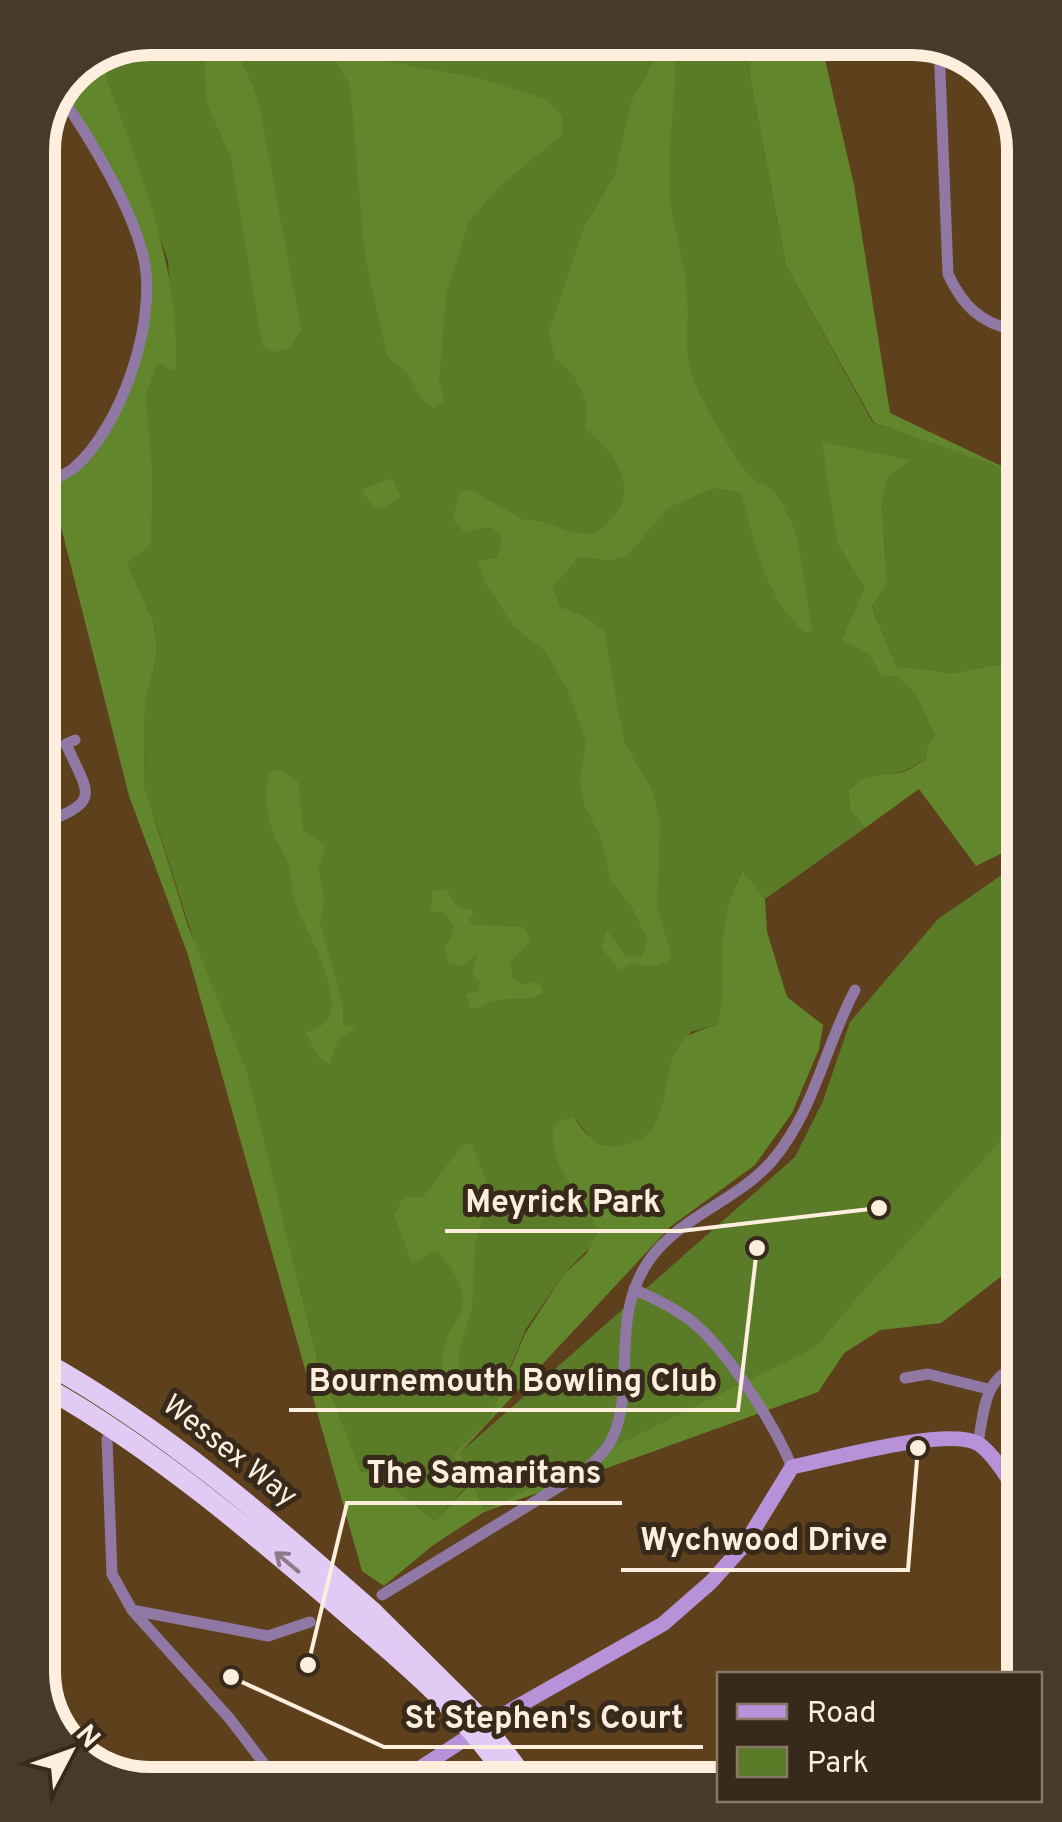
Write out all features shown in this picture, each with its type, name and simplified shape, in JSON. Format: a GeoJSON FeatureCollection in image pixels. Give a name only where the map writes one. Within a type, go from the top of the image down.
{"type":"FeatureCollection","features":[{"type":"Feature","properties":{"kind":"highway","name":"Wessex Way"},"geometry":{"type":"LineString","coordinates":[[55,1367],[160,1433],[372,1611],[499,1767]]}},
{"type":"Feature","properties":{"kind":"highway","name":"Wessex Way"},"geometry":{"type":"LineString","coordinates":[[55,1393],[372,1611]]}},
{"type":"Feature","properties":{"kind":"street"},"geometry":{"type":"LineString","coordinates":[[940,59],[948,274],[960,297],[978,316],[1007,329]]}},
{"type":"Feature","properties":{"kind":"street"},"geometry":{"type":"LineString","coordinates":[[55,478],[73,468],[100,437],[122,397],[136,362],[146,288],[144,263],[117,191],[67,105]]}},
{"type":"Feature","properties":{"kind":"street"},"geometry":{"type":"LineString","coordinates":[[55,818],[76,810],[84,802],[87,790],[66,744],[75,740]]}},
{"type":"Feature","properties":{"kind":"street"},"geometry":{"type":"LineString","coordinates":[[372,1611],[588,1469],[611,1441],[620,1411],[625,1323],[634,1289],[647,1263],[666,1240],[728,1200],[773,1160],[794,1132],[810,1100],[855,990]]}},
{"type":"Feature","properties":{"kind":"street"},"geometry":{"type":"LineString","coordinates":[[634,1289],[684,1315],[722,1350],[782,1444],[792,1467]]}},
{"type":"Feature","properties":{"kind":"street"},"geometry":{"type":"LineString","coordinates":[[978,1444],[988,1389],[1007,1370]]}},
{"type":"Feature","properties":{"kind":"street"},"geometry":{"type":"LineString","coordinates":[[904,1378],[928,1374],[988,1389]]}},
{"type":"Feature","properties":{"kind":"street"},"geometry":{"type":"LineString","coordinates":[[422,1767],[663,1624],[711,1582],[745,1544],[792,1467],[940,1437],[978,1444],[1007,1477]]}},
{"type":"Feature","properties":{"kind":"street"},"geometry":{"type":"LineString","coordinates":[[107,1440],[112,1574],[132,1610],[230,1719],[267,1767]]}},
{"type":"Feature","properties":{"kind":"street"},"geometry":{"type":"LineString","coordinates":[[132,1610],[268,1636],[302,1622]]}},
{"type":"Feature","properties":{"kind":"street"},"geometry":{"type":"LineString","coordinates":[[479,1730],[500,1767]]}},
{"type":"Feature","properties":{"kind":"green space"},"geometry":{"type":"Polygon","coordinates":[[[150,55],[750,55],[749,72],[786,266],[873,423],[1007,468],[1007,663],[953,673],[896,668],[872,605],[887,581],[882,503],[887,477],[823,442],[837,544],[865,588],[868,653],[882,678],[896,676],[914,692],[935,736],[927,747],[926,759],[898,773],[865,778],[848,791],[850,810],[865,828],[765,899],[741,872],[724,923],[719,1017],[716,1025],[691,1032],[669,1069],[660,1119],[646,1135],[630,1144],[609,1148],[592,1140],[574,1117],[597,1234],[526,1329],[488,1421],[453,1454],[468,1485],[435,1521],[379,1475],[361,1471],[318,1361],[284,1223],[144,785],[145,705],[157,654],[154,623],[127,563],[147,440],[146,397],[158,363],[175,371],[168,261],[103,68],[120,60],[150,55]]]}},
{"type":"Feature","properties":{"kind":"green space"},"geometry":{"type":"Polygon","coordinates":[[[203,55],[239,55],[258,99],[301,329],[291,347],[275,352],[263,347],[231,158],[207,103],[203,55]]]}},
{"type":"Feature","properties":{"kind":"green space"},"geometry":{"type":"Polygon","coordinates":[[[332,55],[368,55],[482,79],[546,99],[562,116],[562,135],[501,185],[469,221],[446,295],[439,379],[444,401],[434,409],[406,372],[387,356],[365,256],[350,85],[332,55]]]}},
{"type":"Feature","properties":{"kind":"green space"},"geometry":{"type":"Polygon","coordinates":[[[653,55],[674,55],[669,191],[686,282],[691,373],[738,459],[753,479],[773,491],[783,506],[797,540],[812,629],[805,633],[770,586],[741,492],[713,488],[668,508],[627,556],[610,560],[579,557],[552,587],[560,607],[604,630],[624,742],[652,790],[660,821],[657,906],[672,959],[657,966],[628,964],[621,972],[601,947],[607,930],[624,955],[641,957],[648,941],[633,909],[611,881],[600,835],[584,804],[580,777],[586,742],[567,688],[544,650],[514,627],[486,584],[477,560],[498,558],[502,537],[490,526],[465,533],[453,519],[460,492],[471,490],[526,521],[584,534],[598,531],[620,507],[624,482],[620,470],[605,446],[585,428],[588,406],[574,375],[556,359],[548,334],[585,225],[615,175],[631,102],[653,63],[653,55]]]}},
{"type":"Feature","properties":{"kind":"green space"},"geometry":{"type":"Polygon","coordinates":[[[750,55],[824,55],[854,185],[890,413],[1007,469],[874,423],[786,266],[749,72],[750,55]]]}},
{"type":"Feature","properties":{"kind":"green space"},"geometry":{"type":"Polygon","coordinates":[[[103,68],[141,173],[164,253],[175,332],[175,372],[158,363],[146,397],[152,470],[151,544],[127,563],[154,623],[157,654],[145,705],[144,785],[188,926],[247,1073],[318,1361],[361,1471],[379,1475],[435,1521],[468,1486],[453,1454],[488,1421],[525,1334],[563,1275],[586,1254],[597,1234],[557,1159],[553,1128],[561,1120],[574,1117],[586,1134],[609,1146],[636,1141],[649,1132],[662,1108],[677,1049],[689,1036],[716,1025],[719,1017],[724,922],[742,871],[765,899],[767,932],[787,997],[823,1025],[819,1049],[792,1113],[755,1165],[670,1227],[460,1453],[484,1511],[816,1347],[1007,1134],[1007,1272],[941,1323],[880,1330],[844,1353],[818,1392],[484,1512],[432,1546],[384,1586],[362,1571],[188,955],[129,796],[55,509],[55,478],[73,469],[100,437],[136,360],[144,263],[117,191],[66,106],[87,79],[103,68]]]}},
{"type":"Feature","properties":{"kind":"green space"},"geometry":{"type":"Polygon","coordinates":[[[822,442],[910,460],[887,478],[882,503],[887,582],[872,606],[896,667],[953,673],[1007,663],[1007,851],[976,866],[919,789],[865,828],[850,810],[848,791],[870,776],[898,773],[915,766],[926,759],[927,747],[935,736],[914,692],[896,676],[882,678],[868,653],[842,640],[865,588],[837,544],[822,442]]]}},
{"type":"Feature","properties":{"kind":"green space"},"geometry":{"type":"Polygon","coordinates":[[[392,478],[401,498],[380,509],[372,505],[361,490],[392,478]]]}},
{"type":"Feature","properties":{"kind":"green space"},"geometry":{"type":"Polygon","coordinates":[[[280,769],[298,782],[303,830],[326,846],[318,869],[325,900],[320,923],[343,1005],[343,1025],[356,1026],[337,1042],[329,1065],[319,1057],[305,1032],[323,1025],[331,1011],[326,973],[294,899],[289,864],[268,812],[269,773],[280,769]]]}},
{"type":"Feature","properties":{"kind":"green space"},"geometry":{"type":"Polygon","coordinates":[[[1007,871],[1007,1272],[941,1323],[880,1330],[844,1353],[818,1392],[484,1512],[460,1453],[795,1157],[823,1101],[850,1022],[938,919],[1007,871]]]}},
{"type":"Feature","properties":{"kind":"green space"},"geometry":{"type":"Polygon","coordinates":[[[445,889],[457,906],[475,912],[469,919],[472,925],[524,927],[531,940],[510,963],[513,978],[522,985],[538,982],[544,992],[470,1008],[466,994],[477,992],[480,983],[472,974],[478,953],[462,966],[448,963],[444,947],[454,925],[443,912],[431,911],[432,891],[445,889]]]}},
{"type":"Feature","properties":{"kind":"green space"},"geometry":{"type":"Polygon","coordinates":[[[472,1143],[490,1193],[475,1244],[472,1307],[453,1390],[445,1386],[442,1355],[461,1311],[460,1287],[438,1250],[412,1263],[394,1215],[404,1197],[423,1197],[461,1147],[472,1143]]]}},
{"type":"Feature","properties":{"kind":"place","name":"Meyrick Park"},"geometry":{"type":"Point","coordinates":[879,1208]}},
{"type":"Feature","properties":{"kind":"place","name":"Bournemouth Bowling Club"},"geometry":{"type":"Point","coordinates":[757,1248]}},
{"type":"Feature","properties":{"kind":"place","name":"Wychwood Drive"},"geometry":{"type":"Point","coordinates":[918,1448]}},
{"type":"Feature","properties":{"kind":"place","name":"The Samaritans"},"geometry":{"type":"Point","coordinates":[308,1665]}},
{"type":"Feature","properties":{"kind":"place","name":"St Stephen's Court"},"geometry":{"type":"Point","coordinates":[231,1677]}}]}
